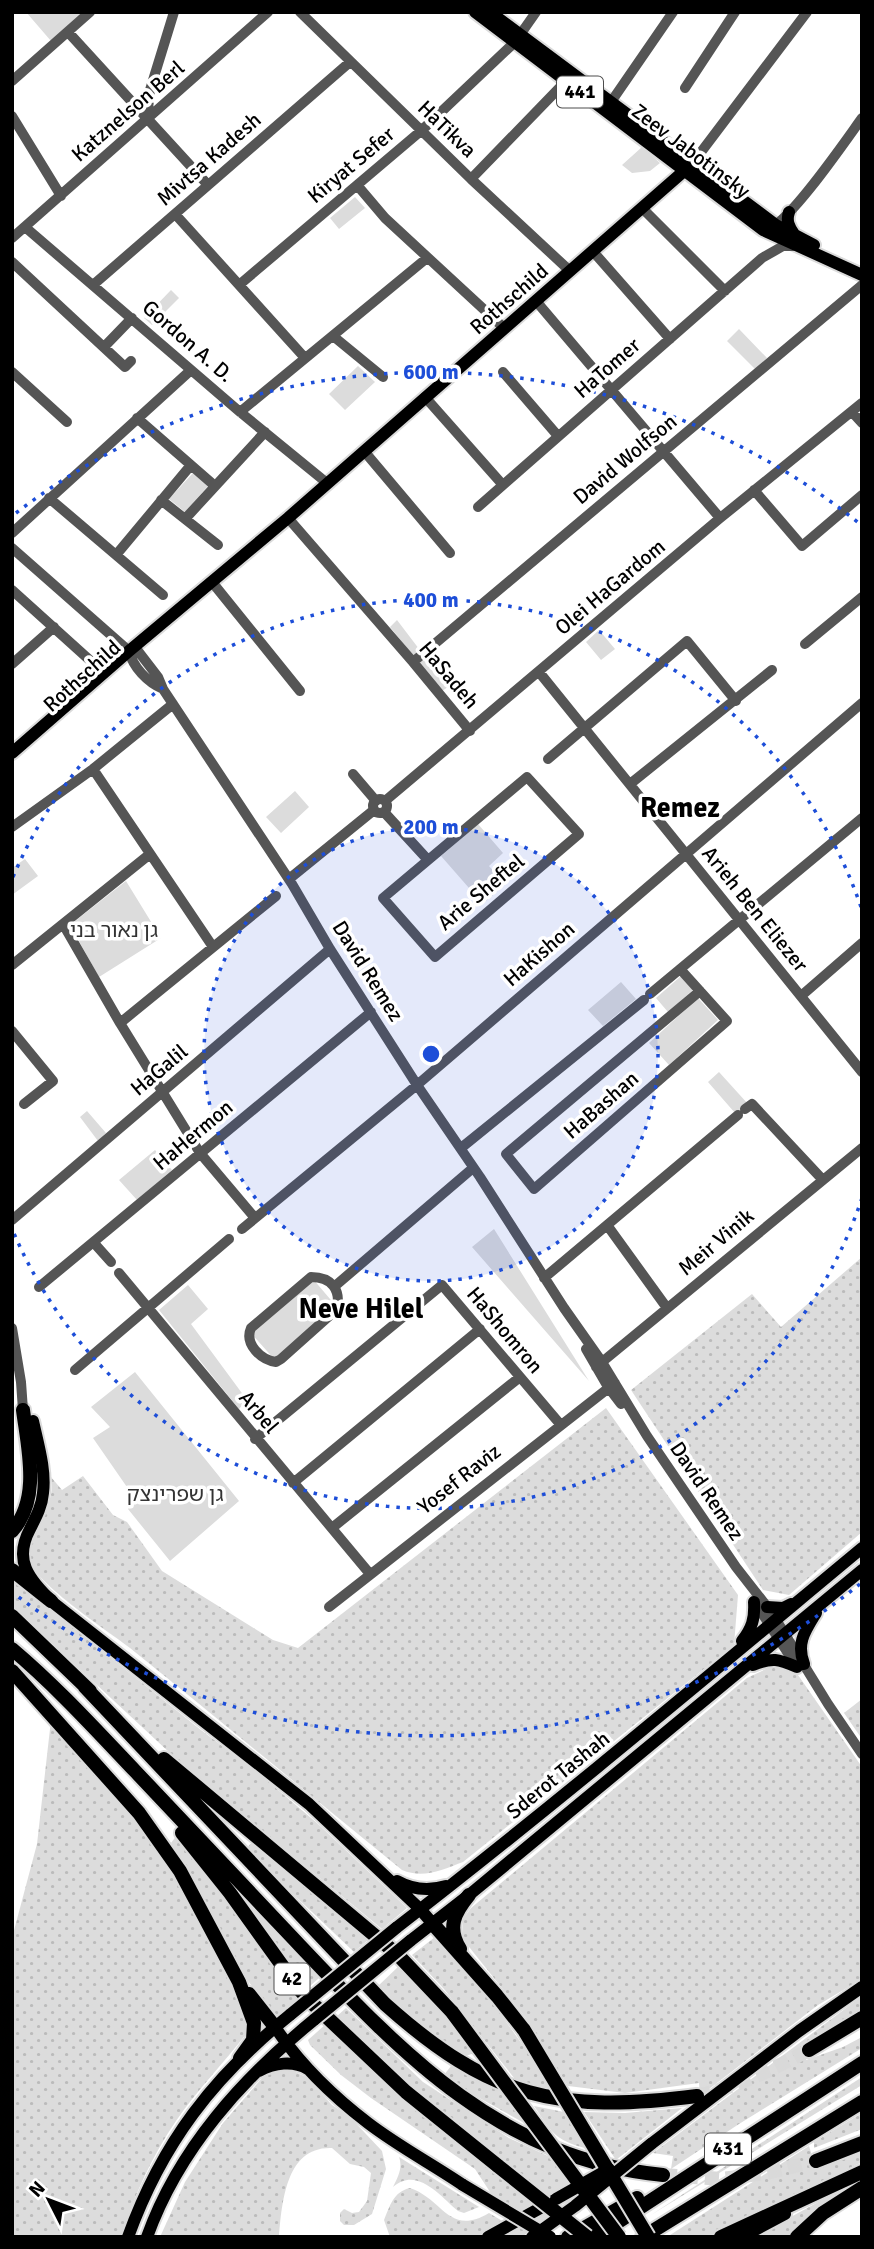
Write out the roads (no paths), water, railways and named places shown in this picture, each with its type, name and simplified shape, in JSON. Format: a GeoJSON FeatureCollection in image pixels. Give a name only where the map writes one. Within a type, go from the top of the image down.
{"type":"FeatureCollection","features":[{"type":"Feature","properties":{"kind":"highway"},"geometry":{"type":"LineString","coordinates":[[12,1531],[21,1520],[30,1489],[28,1416]]}},
{"type":"Feature","properties":{"kind":"highway"},"geometry":{"type":"LineString","coordinates":[[12,1570],[51,1601]]}},
{"type":"Feature","properties":{"kind":"highway"},"geometry":{"type":"LineString","coordinates":[[12,1616],[172,1766],[398,1955],[452,2012],[619,2237]]}},
{"type":"Feature","properties":{"kind":"highway","name":"42"},"geometry":{"type":"LineString","coordinates":[[12,1649],[88,1719],[123,1758],[230,1893],[306,1996],[406,2092],[587,2237]]}},
{"type":"Feature","properties":{"kind":"highway"},"geometry":{"type":"LineString","coordinates":[[12,1671],[139,1813],[180,1871],[239,1982],[254,2023],[253,2040],[240,2058]]}},
{"type":"Feature","properties":{"kind":"highway"},"geometry":{"type":"LineString","coordinates":[[85,1687],[385,2004],[418,2034],[458,2062],[513,2089],[553,2099],[642,2103],[697,2096]]}},
{"type":"Feature","properties":{"kind":"highway"},"geometry":{"type":"LineString","coordinates":[[123,1758],[365,2015],[436,2079],[486,2113],[560,2150],[602,2164],[663,2175]]}},
{"type":"Feature","properties":{"kind":"highway"},"geometry":{"type":"LineString","coordinates":[[469,1895],[456,1913],[452,1926],[457,1945],[472,1967]]}},
{"type":"Feature","properties":{"kind":"highway"},"geometry":{"type":"LineString","coordinates":[[433,1924],[524,2030],[648,2237]]}},
{"type":"Feature","properties":{"kind":"highway"},"geometry":{"type":"LineString","coordinates":[[239,1982],[275,2027]]}},
{"type":"Feature","properties":{"kind":"highway"},"geometry":{"type":"LineString","coordinates":[[809,2050],[862,2019]]}},
{"type":"Feature","properties":{"kind":"highway","name":"431"},"geometry":{"type":"LineString","coordinates":[[596,2237],[862,2063]]}},
{"type":"Feature","properties":{"kind":"highway","name":"431"},"geometry":{"type":"LineString","coordinates":[[643,2237],[862,2102]]}},
{"type":"Feature","properties":{"kind":"highway"},"geometry":{"type":"LineString","coordinates":[[568,2237],[757,2130]]}},
{"type":"Feature","properties":{"kind":"highway"},"geometry":{"type":"LineString","coordinates":[[816,2161],[862,2143]]}},
{"type":"Feature","properties":{"kind":"highway"},"geometry":{"type":"LineString","coordinates":[[721,2237],[862,2173]]}},
{"type":"Feature","properties":{"kind":"highway"},"geometry":{"type":"LineString","coordinates":[[797,2237],[823,2213],[862,2188]]}},
{"type":"Feature","properties":{"kind":"main road","name":"Zeev Jabotinsky"},"geometry":{"type":"LineString","coordinates":[[475,12],[611,102],[688,167]]}},
{"type":"Feature","properties":{"kind":"main road","name":"Zeev Jabotinsky"},"geometry":{"type":"LineString","coordinates":[[490,12],[566,81],[688,167],[771,230],[862,267]]}},
{"type":"Feature","properties":{"kind":"main road","name":"Rothschild"},"geometry":{"type":"LineString","coordinates":[[12,764],[212,582],[688,167]]}},
{"type":"Feature","properties":{"kind":"main road"},"geometry":{"type":"LineString","coordinates":[[789,212],[787,218],[796,241]]}},
{"type":"Feature","properties":{"kind":"main road","name":"Zeev Jabotinsky"},"geometry":{"type":"LineString","coordinates":[[796,241],[862,275]]}},
{"type":"Feature","properties":{"kind":"main road","name":"Rothschild"},"geometry":{"type":"LineString","coordinates":[[12,753],[104,673],[135,651]]}},
{"type":"Feature","properties":{"kind":"main road"},"geometry":{"type":"LineString","coordinates":[[28,1416],[44,1479],[41,1506],[23,1542],[22,1555],[29,1575],[51,1601],[309,1804],[421,1909],[433,1924]]}},
{"type":"Feature","properties":{"kind":"main road","name":"Sderot Tashah"},"geometry":{"type":"LineString","coordinates":[[128,2237],[151,2182],[169,2151],[200,2103],[240,2058],[862,1548]]}},
{"type":"Feature","properties":{"kind":"main road","name":"Sderot Tashah"},"geometry":{"type":"LineString","coordinates":[[147,2237],[166,2192],[190,2151],[252,2075],[286,2043],[862,1570]]}},
{"type":"Feature","properties":{"kind":"main road"},"geometry":{"type":"LineString","coordinates":[[767,1607],[783,1608],[801,1599]]}},
{"type":"Feature","properties":{"kind":"main road"},"geometry":{"type":"LineString","coordinates":[[727,1661],[751,1630],[755,1614],[754,1602]]}},
{"type":"Feature","properties":{"kind":"main road"},"geometry":{"type":"LineString","coordinates":[[740,1671],[764,1660],[779,1659],[801,1665],[801,1637],[821,1604]]}},
{"type":"Feature","properties":{"kind":"main road"},"geometry":{"type":"LineString","coordinates":[[379,1869],[404,1885],[421,1889],[437,1889],[462,1878]]}},
{"type":"Feature","properties":{"kind":"main road"},"geometry":{"type":"LineString","coordinates":[[532,2237],[756,2063],[862,1987]]}},
{"type":"Feature","properties":{"kind":"main road"},"geometry":{"type":"LineString","coordinates":[[275,2027],[312,2071],[369,2124],[550,2237]]}},
{"type":"Feature","properties":{"kind":"main road"},"geometry":{"type":"LineString","coordinates":[[252,2075],[271,2066],[290,2063],[297,2063],[312,2071]]}},
{"type":"Feature","properties":{"kind":"main road"},"geometry":{"type":"LineString","coordinates":[[488,2237],[651,2144]]}},
{"type":"Feature","properties":{"kind":"main road"},"geometry":{"type":"LineString","coordinates":[[742,2237],[862,2173]]}},
{"type":"Feature","properties":{"kind":"street"},"geometry":{"type":"LineString","coordinates":[[12,81],[90,12]]}},
{"type":"Feature","properties":{"kind":"street"},"geometry":{"type":"LineString","coordinates":[[147,119],[150,90],[174,12]]}},
{"type":"Feature","properties":{"kind":"street","name":"Katznelson Berl"},"geometry":{"type":"LineString","coordinates":[[12,238],[268,12]]}},
{"type":"Feature","properties":{"kind":"street","name":"HaTikva"},"geometry":{"type":"LineString","coordinates":[[300,12],[349,62],[570,271]]}},
{"type":"Feature","properties":{"kind":"street","name":"Kiryat Sefer"},"geometry":{"type":"LineString","coordinates":[[239,285],[422,130],[518,39],[536,12]]}},
{"type":"Feature","properties":{"kind":"street"},"geometry":{"type":"LineString","coordinates":[[611,102],[673,12]]}},
{"type":"Feature","properties":{"kind":"street"},"geometry":{"type":"LineString","coordinates":[[685,88],[735,12]]}},
{"type":"Feature","properties":{"kind":"street","name":"Rothschild"},"geometry":{"type":"LineString","coordinates":[[688,167],[807,12]]}},
{"type":"Feature","properties":{"kind":"street"},"geometry":{"type":"LineString","coordinates":[[68,32],[208,185]]}},
{"type":"Feature","properties":{"kind":"street","name":"Mivtsa Kadesh"},"geometry":{"type":"LineString","coordinates":[[93,285],[349,62]]}},
{"type":"Feature","properties":{"kind":"street"},"geometry":{"type":"LineString","coordinates":[[471,178],[566,81]]}},
{"type":"Feature","properties":{"kind":"street"},"geometry":{"type":"LineString","coordinates":[[150,90],[155,105],[163,106]]}},
{"type":"Feature","properties":{"kind":"street"},"geometry":{"type":"LineString","coordinates":[[12,116],[61,195]]}},
{"type":"Feature","properties":{"kind":"street","name":"HaTomer"},"geometry":{"type":"LineString","coordinates":[[762,258],[772,245],[771,230],[789,212],[861,121]]}},
{"type":"Feature","properties":{"kind":"street"},"geometry":{"type":"LineString","coordinates":[[357,186],[385,218],[504,328]]}},
{"type":"Feature","properties":{"kind":"street"},"geometry":{"type":"LineString","coordinates":[[642,208],[724,291]]}},
{"type":"Feature","properties":{"kind":"street"},"geometry":{"type":"LineString","coordinates":[[175,214],[305,358]]}},
{"type":"Feature","properties":{"kind":"street","name":"Gordon A. D."},"geometry":{"type":"LineString","coordinates":[[25,227],[327,483]]}},
{"type":"Feature","properties":{"kind":"street","name":"HaTomer"},"geometry":{"type":"LineString","coordinates":[[478,507],[762,258],[796,241]]}},
{"type":"Feature","properties":{"kind":"street"},"geometry":{"type":"LineString","coordinates":[[597,256],[670,339]]}},
{"type":"Feature","properties":{"kind":"street"},"geometry":{"type":"LineString","coordinates":[[240,411],[427,258]]}},
{"type":"Feature","properties":{"kind":"street"},"geometry":{"type":"LineString","coordinates":[[12,262],[125,367],[131,361]]}},
{"type":"Feature","properties":{"kind":"street","name":"David Wolfson"},"geometry":{"type":"LineString","coordinates":[[413,662],[862,285]]}},
{"type":"Feature","properties":{"kind":"street"},"geometry":{"type":"LineString","coordinates":[[536,301],[720,518]]}},
{"type":"Feature","properties":{"kind":"street"},"geometry":{"type":"LineString","coordinates":[[104,347],[132,318]]}},
{"type":"Feature","properties":{"kind":"street"},"geometry":{"type":"LineString","coordinates":[[333,335],[383,377]]}},
{"type":"Feature","properties":{"kind":"street"},"geometry":{"type":"LineString","coordinates":[[12,533],[191,370]]}},
{"type":"Feature","properties":{"kind":"street"},"geometry":{"type":"LineString","coordinates":[[12,372],[67,422]]}},
{"type":"Feature","properties":{"kind":"street"},"geometry":{"type":"LineString","coordinates":[[503,372],[558,436]]}},
{"type":"Feature","properties":{"kind":"street"},"geometry":{"type":"LineString","coordinates":[[425,397],[502,484]]}},
{"type":"Feature","properties":{"kind":"street","name":"Olei HaGardom"},"geometry":{"type":"LineString","coordinates":[[289,879],[539,673],[720,518],[862,403]]}},
{"type":"Feature","properties":{"kind":"street"},"geometry":{"type":"LineString","coordinates":[[852,412],[862,424]]}},
{"type":"Feature","properties":{"kind":"street"},"geometry":{"type":"LineString","coordinates":[[137,418],[215,486]]}},
{"type":"Feature","properties":{"kind":"street"},"geometry":{"type":"LineString","coordinates":[[185,519],[265,432]]}},
{"type":"Feature","properties":{"kind":"street"},"geometry":{"type":"LineString","coordinates":[[364,451],[450,553]]}},
{"type":"Feature","properties":{"kind":"street"},"geometry":{"type":"LineString","coordinates":[[116,555],[191,465]]}},
{"type":"Feature","properties":{"kind":"street"},"geometry":{"type":"LineString","coordinates":[[754,490],[802,546],[862,495]]}},
{"type":"Feature","properties":{"kind":"street"},"geometry":{"type":"LineString","coordinates":[[49,498],[163,595]]}},
{"type":"Feature","properties":{"kind":"street"},"geometry":{"type":"LineString","coordinates":[[162,500],[218,545]]}},
{"type":"Feature","properties":{"kind":"street","name":"HaSadeh"},"geometry":{"type":"LineString","coordinates":[[288,518],[470,730]]}},
{"type":"Feature","properties":{"kind":"street","name":"David Remez"},"geometry":{"type":"LineString","coordinates":[[12,548],[135,651],[148,680],[163,689],[289,879],[330,949],[461,1148],[611,1385],[736,1567],[767,1607],[772,1622]]}},
{"type":"Feature","properties":{"kind":"street"},"geometry":{"type":"LineString","coordinates":[[212,582],[300,691]]}},
{"type":"Feature","properties":{"kind":"street"},"geometry":{"type":"LineString","coordinates":[[12,590],[104,673]]}},
{"type":"Feature","properties":{"kind":"street"},"geometry":{"type":"LineString","coordinates":[[805,644],[862,597]]}},
{"type":"Feature","properties":{"kind":"street"},"geometry":{"type":"LineString","coordinates":[[12,664],[54,627]]}},
{"type":"Feature","properties":{"kind":"street"},"geometry":{"type":"LineString","coordinates":[[548,759],[687,641],[736,701]]}},
{"type":"Feature","properties":{"kind":"street"},"geometry":{"type":"LineString","coordinates":[[630,784],[772,670]]}},
{"type":"Feature","properties":{"kind":"street","name":"Arieh Ben Eliezer"},"geometry":{"type":"LineString","coordinates":[[539,673],[862,1072]]}},
{"type":"Feature","properties":{"kind":"street"},"geometry":{"type":"LineString","coordinates":[[12,827],[93,769],[173,704]]}},
{"type":"Feature","properties":{"kind":"street","name":"HaKishon"},"geometry":{"type":"LineString","coordinates":[[242,1228],[417,1084],[862,704]]}},
{"type":"Feature","properties":{"kind":"street"},"geometry":{"type":"LineString","coordinates":[[93,769],[213,947]]}},
{"type":"Feature","properties":{"kind":"street"},"geometry":{"type":"LineString","coordinates":[[353,774],[428,860]]}},
{"type":"Feature","properties":{"kind":"street","name":"Arie Sheftel"},"geometry":{"type":"LineString","coordinates":[[527,777],[579,834],[435,957],[383,898],[428,860],[527,777]]}},
{"type":"Feature","properties":{"kind":"street"},"geometry":{"type":"LineString","coordinates":[[461,1148],[681,970],[862,818]]}},
{"type":"Feature","properties":{"kind":"street"},"geometry":{"type":"LineString","coordinates":[[12,965],[150,854]]}},
{"type":"Feature","properties":{"kind":"street"},"geometry":{"type":"LineString","coordinates":[[120,1023],[276,896]]}},
{"type":"Feature","properties":{"kind":"street"},"geometry":{"type":"LineString","coordinates":[[63,924],[200,1153],[255,1218]]}},
{"type":"Feature","properties":{"kind":"street"},"geometry":{"type":"LineString","coordinates":[[801,996],[862,943]]}},
{"type":"Feature","properties":{"kind":"street","name":"HaGalil"},"geometry":{"type":"LineString","coordinates":[[12,1220],[330,949]]}},
{"type":"Feature","properties":{"kind":"street"},"geometry":{"type":"LineString","coordinates":[[681,970],[700,991]]}},
{"type":"Feature","properties":{"kind":"street","name":"HaBashan"},"geometry":{"type":"LineString","coordinates":[[700,991],[726,1021],[534,1189],[506,1154],[700,991]]}},
{"type":"Feature","properties":{"kind":"street","name":"HaHermon"},"geometry":{"type":"LineString","coordinates":[[39,1287],[371,1012]]}},
{"type":"Feature","properties":{"kind":"street"},"geometry":{"type":"LineString","coordinates":[[12,1031],[53,1081],[24,1104]]}},
{"type":"Feature","properties":{"kind":"street"},"geometry":{"type":"LineString","coordinates":[[852,1059],[862,1051]]}},
{"type":"Feature","properties":{"kind":"street"},"geometry":{"type":"LineString","coordinates":[[544,1278],[752,1104],[822,1179]]}},
{"type":"Feature","properties":{"kind":"street","name":"Meir Vinik"},"geometry":{"type":"LineString","coordinates":[[599,1364],[862,1148]]}},
{"type":"Feature","properties":{"kind":"street"},"geometry":{"type":"LineString","coordinates":[[335,1286],[473,1168]]}},
{"type":"Feature","properties":{"kind":"street"},"geometry":{"type":"LineString","coordinates":[[607,1225],[667,1308]]}},
{"type":"Feature","properties":{"kind":"street"},"geometry":{"type":"LineString","coordinates":[[75,1370],[229,1239]]}},
{"type":"Feature","properties":{"kind":"street"},"geometry":{"type":"LineString","coordinates":[[94,1243],[111,1262]]}},
{"type":"Feature","properties":{"kind":"street","name":"Arbel"},"geometry":{"type":"LineString","coordinates":[[119,1273],[370,1574]]}},
{"type":"Feature","properties":{"kind":"street"},"geometry":{"type":"LineString","coordinates":[[311,1278],[322,1278],[335,1286],[339,1293],[337,1309],[281,1360],[266,1360],[251,1344],[248,1337],[251,1328],[311,1278]]}},
{"type":"Feature","properties":{"kind":"street","name":"HaShomron"},"geometry":{"type":"LineString","coordinates":[[255,1438],[442,1285],[560,1424]]}},
{"type":"Feature","properties":{"kind":"street"},"geometry":{"type":"LineString","coordinates":[[12,1328],[28,1416]]}},
{"type":"Feature","properties":{"kind":"street"},"geometry":{"type":"LineString","coordinates":[[293,1483],[480,1329]]}},
{"type":"Feature","properties":{"kind":"street"},"geometry":{"type":"LineString","coordinates":[[332,1528],[520,1377]]}},
{"type":"Feature","properties":{"kind":"street","name":"Yosef Raviz"},"geometry":{"type":"LineString","coordinates":[[329,1607],[611,1385]]}},
{"type":"Feature","properties":{"kind":"street","name":"David Remez"},"geometry":{"type":"LineString","coordinates":[[736,1567],[754,1602],[772,1622],[862,1754]]}},
{"type":"Feature","properties":{"kind":"tunnel"},"geometry":{"type":"LineString","coordinates":[[697,2096],[741,2083],[809,2050]]}},
{"type":"Feature","properties":{"kind":"tunnel"},"geometry":{"type":"LineString","coordinates":[[663,2175],[722,2179],[766,2173],[816,2161]]}},
{"type":"Feature","properties":{"kind":"district","name":"Remez"},"geometry":{"type":"Point","coordinates":[680,808]}},
{"type":"Feature","properties":{"kind":"district","name":"Neve Hilel"},"geometry":{"type":"Point","coordinates":[361,1309]}},
{"type":"Feature","properties":{"kind":"park label","name":"גן נאור בני"},"geometry":{"type":"Point","coordinates":[114,930]}},
{"type":"Feature","properties":{"kind":"park label","name":"גן שפרינצק"},"geometry":{"type":"Point","coordinates":[175,1494]}}]}
